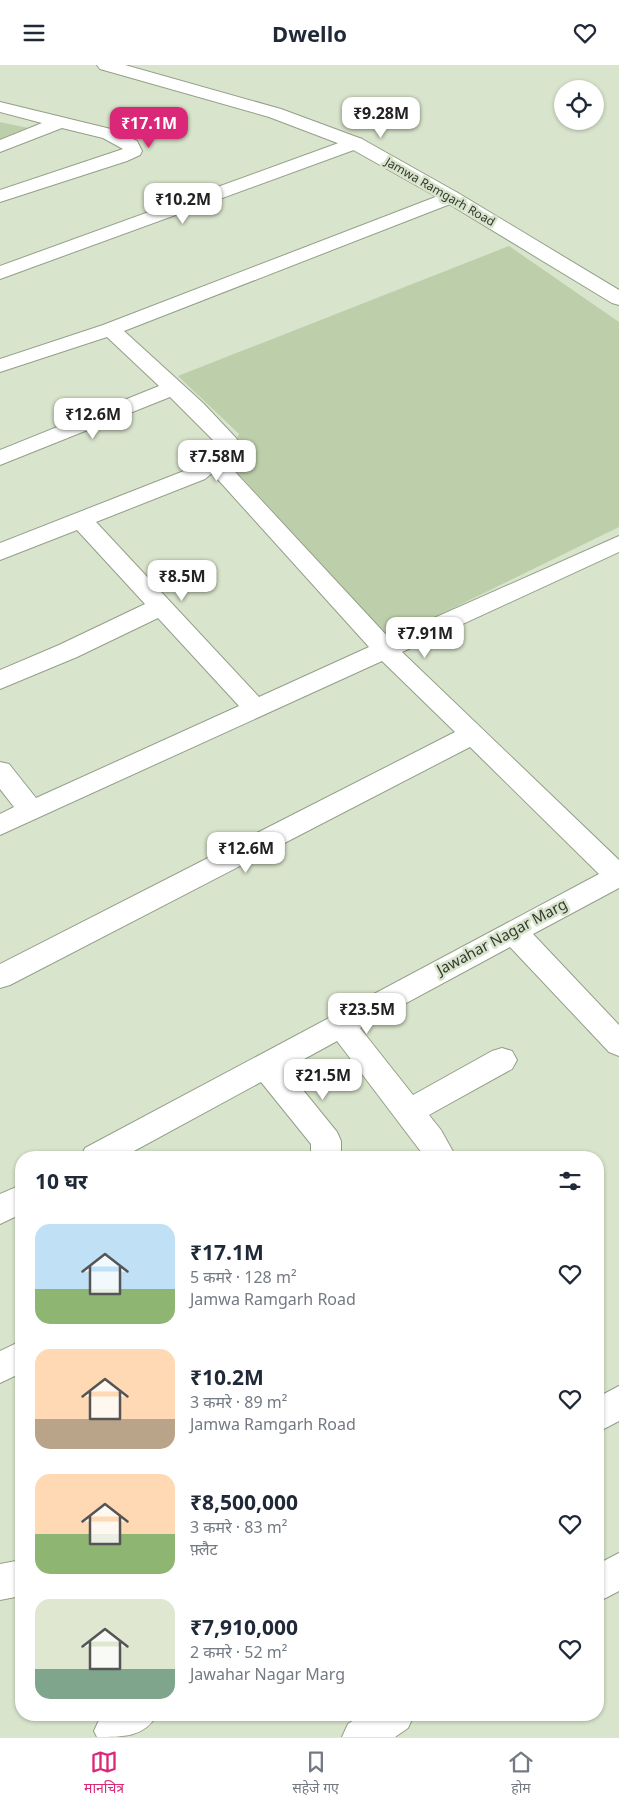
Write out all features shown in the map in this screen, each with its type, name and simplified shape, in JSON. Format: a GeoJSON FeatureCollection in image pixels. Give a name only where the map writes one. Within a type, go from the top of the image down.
{"type":"FeatureCollection","features":[{"type":"Feature","properties":{"kind":"street","name":"Jamwa Ramgarh Road"},"geometry":{"type":"LineString","coordinates":[[106,65],[275,113],[355,143],[450,197],[619,299]]}},
{"type":"Feature","properties":{"kind":"street"},"geometry":{"type":"LineString","coordinates":[[0,107],[58,123],[109,134],[130,145],[133,151],[120,157],[0,196]]}},
{"type":"Feature","properties":{"kind":"street"},"geometry":{"type":"LineString","coordinates":[[0,146],[58,123]]}},
{"type":"Feature","properties":{"kind":"street"},"geometry":{"type":"LineString","coordinates":[[0,273],[355,143]]}},
{"type":"Feature","properties":{"kind":"street"},"geometry":{"type":"LineString","coordinates":[[0,366],[110,329],[450,197]]}},
{"type":"Feature","properties":{"kind":"street"},"geometry":{"type":"LineString","coordinates":[[0,552],[197,473],[214,461],[228,443],[196,408],[110,329]]}},
{"type":"Feature","properties":{"kind":"street"},"geometry":{"type":"LineString","coordinates":[[0,458],[173,388]]}},
{"type":"Feature","properties":{"kind":"street"},"geometry":{"type":"LineString","coordinates":[[214,461],[386,649],[618,875]]}},
{"type":"Feature","properties":{"kind":"street"},"geometry":{"type":"LineString","coordinates":[[81,520],[159,607],[256,709]]}},
{"type":"Feature","properties":{"kind":"street"},"geometry":{"type":"LineString","coordinates":[[0,825],[619,543]]}},
{"type":"Feature","properties":{"kind":"street"},"geometry":{"type":"LineString","coordinates":[[0,680],[68,651],[159,607]]}},
{"type":"Feature","properties":{"kind":"street"},"geometry":{"type":"LineString","coordinates":[[0,977],[473,735]]}},
{"type":"Feature","properties":{"kind":"street"},"geometry":{"type":"LineString","coordinates":[[0,771],[31,810]]}},
{"type":"Feature","properties":{"kind":"street","name":"Jawahar Nagar Marg"},"geometry":{"type":"LineString","coordinates":[[107,1151],[618,875]]}},
{"type":"Feature","properties":{"kind":"street"},"geometry":{"type":"LineString","coordinates":[[513,931],[619,1044]]}},
{"type":"Feature","properties":{"kind":"street"},"geometry":{"type":"LineString","coordinates":[[340,1024],[437,1151]]}},
{"type":"Feature","properties":{"kind":"street"},"geometry":{"type":"LineString","coordinates":[[408,1111],[502,1060]]}},
{"type":"Feature","properties":{"kind":"street"},"geometry":{"type":"LineString","coordinates":[[265,1065],[326,1141],[326,1151]]}},
{"type":"Feature","properties":{"kind":"street"},"geometry":{"type":"LineString","coordinates":[[0,1210],[15,1201]]}},
{"type":"Feature","properties":{"kind":"street"},"geometry":{"type":"LineString","coordinates":[[0,1368],[15,1359]]}},
{"type":"Feature","properties":{"kind":"street"},"geometry":{"type":"LineString","coordinates":[[604,1412],[619,1402]]}},
{"type":"Feature","properties":{"kind":"street"},"geometry":{"type":"LineString","coordinates":[[604,1580],[619,1571]]}},
{"type":"Feature","properties":{"kind":"street"},"geometry":{"type":"LineString","coordinates":[[0,1582],[15,1579]]}},
{"type":"Feature","properties":{"kind":"street"},"geometry":{"type":"LineString","coordinates":[[361,1737],[386,1721]]}},
{"type":"Feature","properties":{"kind":"green space"},"geometry":{"type":"Polygon","coordinates":[[[0,122],[33,129],[0,140],[0,122]]]}},
{"type":"Feature","properties":{"kind":"green space"},"geometry":{"type":"Polygon","coordinates":[[[509,246],[619,322],[619,527],[390,639],[226,460],[239,434],[178,376],[509,246]]]}}]}
